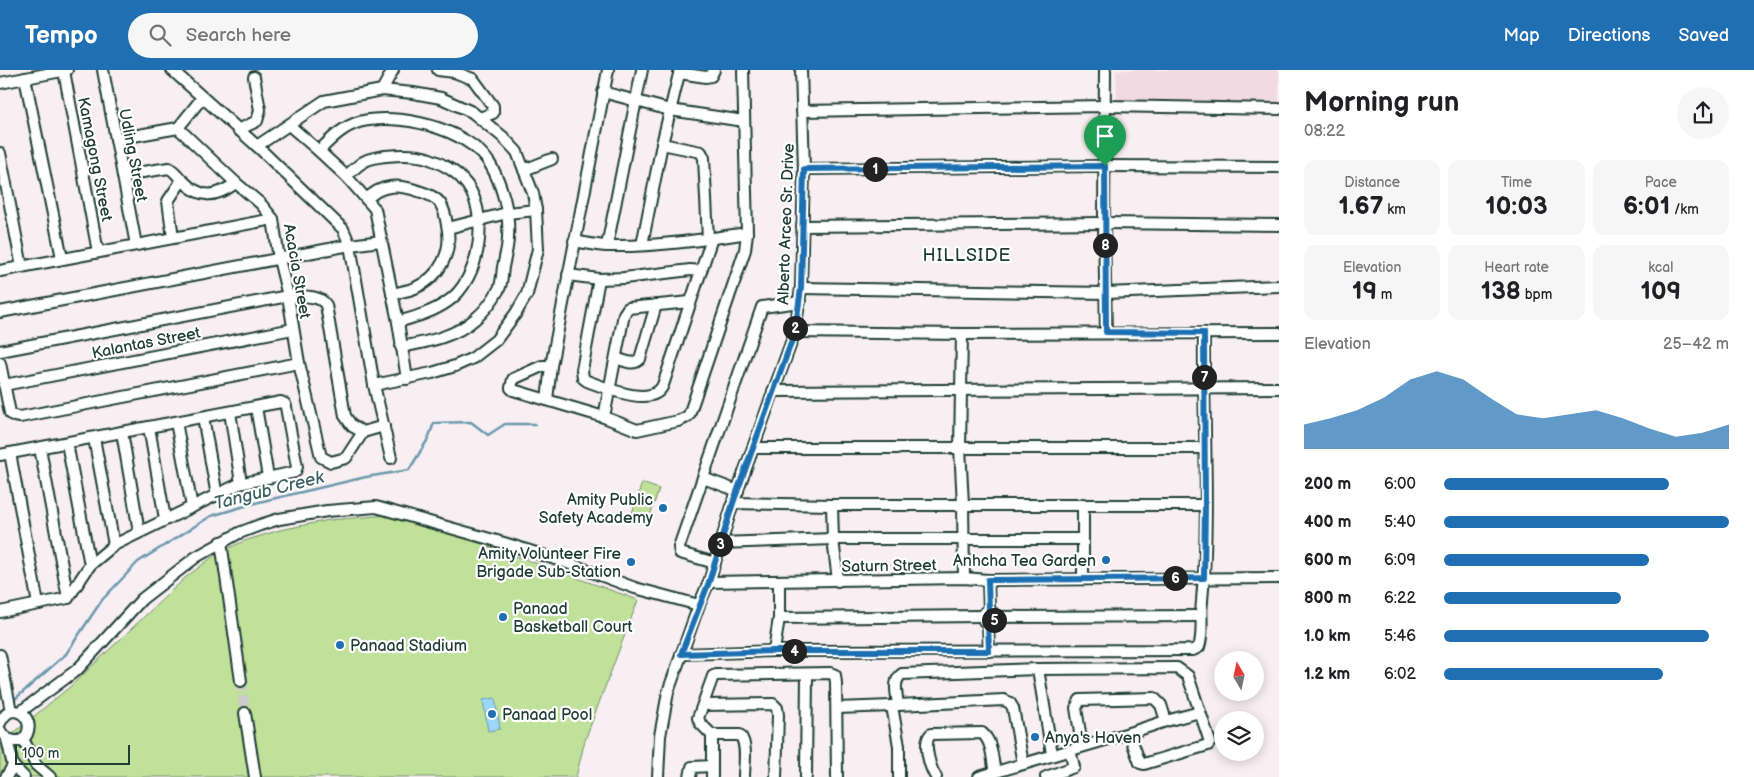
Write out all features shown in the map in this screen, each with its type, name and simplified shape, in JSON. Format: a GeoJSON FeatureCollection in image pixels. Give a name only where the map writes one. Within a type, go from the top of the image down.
{"type":"FeatureCollection","features":[{"type":"Feature","properties":{"kind":"street"},"geometry":{"type":"LineString","coordinates":[[0,83],[65,70]]}},
{"type":"Feature","properties":{"kind":"street","name":"Kamagong Street"},"geometry":{"type":"LineString","coordinates":[[65,70],[98,252]]}},
{"type":"Feature","properties":{"kind":"street","name":"Udling Street"},"geometry":{"type":"LineString","coordinates":[[102,70],[136,245]]}},
{"type":"Feature","properties":{"kind":"street"},"geometry":{"type":"LineString","coordinates":[[172,70],[257,146],[343,229],[350,245],[374,385],[391,458]]}},
{"type":"Feature","properties":{"kind":"street"},"geometry":{"type":"LineString","coordinates":[[382,90],[393,70]]}},
{"type":"Feature","properties":{"kind":"street"},"geometry":{"type":"LineString","coordinates":[[438,70],[454,72],[473,79],[493,106],[493,113],[480,118]]}},
{"type":"Feature","properties":{"kind":"street"},"geometry":{"type":"LineString","coordinates":[[547,400],[551,366],[574,241],[608,70]]}},
{"type":"Feature","properties":{"kind":"street"},"geometry":{"type":"LineString","coordinates":[[607,246],[642,70]]}},
{"type":"Feature","properties":{"kind":"street"},"geometry":{"type":"LineString","coordinates":[[642,245],[679,71],[706,77],[711,76],[714,70]]}},
{"type":"Feature","properties":{"kind":"street"},"geometry":{"type":"LineString","coordinates":[[551,366],[542,366],[513,379],[511,388],[637,430],[685,418],[688,415],[745,250],[747,233],[743,70]]}},
{"type":"Feature","properties":{"kind":"street","name":"Alberto Arceo Sr. Drive"},"geometry":{"type":"LineString","coordinates":[[658,777],[662,728],[668,692],[709,582],[733,503],[795,332],[801,288],[804,169],[801,70]]}},
{"type":"Feature","properties":{"kind":"street"},"geometry":{"type":"LineString","coordinates":[[1105,70],[1104,223],[1106,332]]}},
{"type":"Feature","properties":{"kind":"street"},"geometry":{"type":"LineString","coordinates":[[238,130],[257,121],[260,115],[254,77]]}},
{"type":"Feature","properties":{"kind":"street"},"geometry":{"type":"LineString","coordinates":[[25,78],[62,258]]}},
{"type":"Feature","properties":{"kind":"street"},"geometry":{"type":"LineString","coordinates":[[257,146],[324,101],[382,90],[440,98],[472,112],[503,137],[517,152],[533,193],[538,249],[527,294],[516,313],[496,340],[473,358],[455,366],[407,379],[374,385]]}},
{"type":"Feature","properties":{"kind":"street"},"geometry":{"type":"LineString","coordinates":[[603,92],[670,110],[744,121]]}},
{"type":"Feature","properties":{"kind":"street"},"geometry":{"type":"LineString","coordinates":[[116,139],[178,128],[202,98]]}},
{"type":"Feature","properties":{"kind":"street"},"geometry":{"type":"LineString","coordinates":[[802,111],[1106,106],[1279,109]]}},
{"type":"Feature","properties":{"kind":"street"},"geometry":{"type":"LineString","coordinates":[[319,151],[338,132],[358,122],[394,120],[428,125],[472,145],[489,163],[500,186],[507,213],[509,234],[500,288],[488,306],[474,320],[437,340],[402,348]]}},
{"type":"Feature","properties":{"kind":"street"},"geometry":{"type":"LineString","coordinates":[[288,125],[346,176],[375,209],[398,322],[407,379]]}},
{"type":"Feature","properties":{"kind":"street","name":"Acacia Street"},"geometry":{"type":"LineString","coordinates":[[178,128],[261,204],[273,219],[299,363],[321,457],[331,462],[346,458],[363,432]]}},
{"type":"Feature","properties":{"kind":"street"},"geometry":{"type":"LineString","coordinates":[[599,280],[582,370],[583,378],[609,389],[642,398],[662,389],[702,271],[710,239],[704,158],[700,152],[662,144]]}},
{"type":"Feature","properties":{"kind":"street"},"geometry":{"type":"LineString","coordinates":[[0,153],[22,266]]}},
{"type":"Feature","properties":{"kind":"street"},"geometry":{"type":"LineString","coordinates":[[346,176],[364,161],[388,156],[410,155],[429,158],[463,180],[473,196],[478,220],[479,244],[475,262],[461,290],[448,302],[433,310],[398,322]]}},
{"type":"Feature","properties":{"kind":"street"},"geometry":{"type":"LineString","coordinates":[[524,170],[552,158]]}},
{"type":"Feature","properties":{"kind":"street"},"geometry":{"type":"LineString","coordinates":[[804,169],[1105,166],[1279,167]]}},
{"type":"Feature","properties":{"kind":"street"},"geometry":{"type":"LineString","coordinates":[[123,175],[169,168],[199,194],[210,195],[223,192],[236,183]]}},
{"type":"Feature","properties":{"kind":"street"},"geometry":{"type":"LineString","coordinates":[[173,238],[168,201],[182,180]]}},
{"type":"Feature","properties":{"kind":"street"},"geometry":{"type":"LineString","coordinates":[[366,199],[377,190],[392,186],[409,188],[424,193],[440,202],[448,228],[447,254],[441,267],[429,279],[414,288],[392,294]]}},
{"type":"Feature","properties":{"kind":"street"},"geometry":{"type":"LineString","coordinates":[[448,228],[507,213],[536,210]]}},
{"type":"Feature","properties":{"kind":"street"},"geometry":{"type":"LineString","coordinates":[[0,271],[273,219]]}},
{"type":"Feature","properties":{"kind":"street"},"geometry":{"type":"LineString","coordinates":[[802,226],[1104,223],[1279,225]]}},
{"type":"Feature","properties":{"kind":"street"},"geometry":{"type":"LineString","coordinates":[[574,241],[607,246],[642,245],[710,239],[747,233]]}},
{"type":"Feature","properties":{"kind":"street"},"geometry":{"type":"LineString","coordinates":[[0,312],[279,258],[381,241]]}},
{"type":"Feature","properties":{"kind":"street"},"geometry":{"type":"LineString","coordinates":[[568,275],[599,280],[690,270],[702,271]]}},
{"type":"Feature","properties":{"kind":"street"},"geometry":{"type":"LineString","coordinates":[[801,288],[1106,293],[1279,286]]}},
{"type":"Feature","properties":{"kind":"street"},"geometry":{"type":"LineString","coordinates":[[0,351],[288,296],[318,298],[326,305],[345,416],[352,426],[363,432],[384,426]]}},
{"type":"Feature","properties":{"kind":"street"},"geometry":{"type":"LineString","coordinates":[[604,418],[626,310],[628,308],[690,302]]}},
{"type":"Feature","properties":{"kind":"street"},"geometry":{"type":"LineString","coordinates":[[715,563],[680,553],[679,551],[762,307],[800,302]]}},
{"type":"Feature","properties":{"kind":"street"},"geometry":{"type":"LineString","coordinates":[[616,358],[632,363],[636,363],[640,359],[656,305]]}},
{"type":"Feature","properties":{"kind":"street","name":"Kalantas Street"},"geometry":{"type":"LineString","coordinates":[[4,385],[293,329]]}},
{"type":"Feature","properties":{"kind":"street"},"geometry":{"type":"LineString","coordinates":[[795,332],[962,334],[1106,332],[1279,333]]}},
{"type":"Feature","properties":{"kind":"street"},"geometry":{"type":"LineString","coordinates":[[681,654],[774,651],[1193,650],[1199,647],[1202,638],[1200,616],[1204,578],[1204,333]]}},
{"type":"Feature","properties":{"kind":"street"},"geometry":{"type":"LineString","coordinates":[[962,334],[960,448],[964,578]]}},
{"type":"Feature","properties":{"kind":"street"},"geometry":{"type":"LineString","coordinates":[[0,363],[10,413],[20,417],[299,363]]}},
{"type":"Feature","properties":{"kind":"street"},"geometry":{"type":"LineString","coordinates":[[773,391],[1204,390],[1279,388]]}},
{"type":"Feature","properties":{"kind":"street"},"geometry":{"type":"LineString","coordinates":[[0,612],[68,598],[90,565],[114,545],[242,483],[295,472],[297,467],[285,404],[281,402],[5,454],[38,604]]}},
{"type":"Feature","properties":{"kind":"street"},"geometry":{"type":"LineString","coordinates":[[256,407],[268,477]]}},
{"type":"Feature","properties":{"kind":"street"},"geometry":{"type":"LineString","coordinates":[[230,412],[242,483]]}},
{"type":"Feature","properties":{"kind":"street"},"geometry":{"type":"LineString","coordinates":[[203,417],[217,496]]}},
{"type":"Feature","properties":{"kind":"street"},"geometry":{"type":"LineString","coordinates":[[176,422],[192,507]]}},
{"type":"Feature","properties":{"kind":"street"},"geometry":{"type":"LineString","coordinates":[[148,427],[165,519]]}},
{"type":"Feature","properties":{"kind":"street"},"geometry":{"type":"LineString","coordinates":[[122,432],[139,532]]}},
{"type":"Feature","properties":{"kind":"street"},"geometry":{"type":"LineString","coordinates":[[94,438],[114,545]]}},
{"type":"Feature","properties":{"kind":"street"},"geometry":{"type":"LineString","coordinates":[[67,442],[90,565]]}},
{"type":"Feature","properties":{"kind":"street"},"geometry":{"type":"LineString","coordinates":[[40,448],[68,598]]}},
{"type":"Feature","properties":{"kind":"street"},"geometry":{"type":"LineString","coordinates":[[753,448],[1205,448]]}},
{"type":"Feature","properties":{"kind":"street"},"geometry":{"type":"LineString","coordinates":[[703,478],[738,492]]}},
{"type":"Feature","properties":{"kind":"street"},"geometry":{"type":"LineString","coordinates":[[733,503],[832,505],[1205,505]]}},
{"type":"Feature","properties":{"kind":"street"},"geometry":{"type":"LineString","coordinates":[[1083,504],[1083,579]]}},
{"type":"Feature","properties":{"kind":"street"},"geometry":{"type":"LineString","coordinates":[[832,505],[833,539],[838,581]]}},
{"type":"Feature","properties":{"kind":"street"},"geometry":{"type":"LineString","coordinates":[[0,723],[5,715],[16,712],[78,669],[142,599],[196,557],[240,533],[279,519],[335,510],[376,507],[504,543],[565,562],[635,588],[699,605]]}},
{"type":"Feature","properties":{"kind":"street"},"geometry":{"type":"LineString","coordinates":[[720,543],[833,539],[1082,539]]}},
{"type":"Feature","properties":{"kind":"street"},"geometry":{"type":"LineString","coordinates":[[221,542],[241,681]]}},
{"type":"Feature","properties":{"kind":"street","name":"Saturn Street"},"geometry":{"type":"LineString","coordinates":[[709,582],[964,578],[988,580],[1279,578]]}},
{"type":"Feature","properties":{"kind":"street"},"geometry":{"type":"LineString","coordinates":[[988,580],[989,651]]}},
{"type":"Feature","properties":{"kind":"street"},"geometry":{"type":"LineString","coordinates":[[774,651],[779,618],[779,581]]}},
{"type":"Feature","properties":{"kind":"street"},"geometry":{"type":"LineString","coordinates":[[779,618],[1200,616]]}},
{"type":"Feature","properties":{"kind":"street"},"geometry":{"type":"LineString","coordinates":[[0,655],[16,712]]}},
{"type":"Feature","properties":{"kind":"street"},"geometry":{"type":"LineString","coordinates":[[899,777],[899,746],[895,705],[897,677],[902,674],[1038,669],[1178,668],[1188,676],[1209,738],[1208,745],[1144,764],[1140,763],[1130,732]]}},
{"type":"Feature","properties":{"kind":"street"},"geometry":{"type":"LineString","coordinates":[[1038,669],[1052,754]]}},
{"type":"Feature","properties":{"kind":"street"},"geometry":{"type":"LineString","coordinates":[[712,777],[712,735],[698,720],[712,678],[716,674],[807,674],[835,675],[837,777]]}},
{"type":"Feature","properties":{"kind":"street"},"geometry":{"type":"LineString","coordinates":[[806,777],[807,674]]}},
{"type":"Feature","properties":{"kind":"street"},"geometry":{"type":"LineString","coordinates":[[1082,745],[1076,708],[1080,700],[1154,698],[1161,705],[1166,721]]}},
{"type":"Feature","properties":{"kind":"street"},"geometry":{"type":"LineString","coordinates":[[836,708],[1004,700],[1010,703],[1013,708],[1023,764]]}},
{"type":"Feature","properties":{"kind":"street"},"geometry":{"type":"LineString","coordinates":[[703,705],[773,704],[777,708],[778,715],[776,777]]}},
{"type":"Feature","properties":{"kind":"street"},"geometry":{"type":"LineString","coordinates":[[0,730],[7,739],[15,741],[23,739],[27,734],[29,724],[25,716],[16,712]]}},
{"type":"Feature","properties":{"kind":"street"},"geometry":{"type":"LineString","coordinates":[[979,777],[1082,745],[1200,712]]}},
{"type":"Feature","properties":{"kind":"street"},"geometry":{"type":"LineString","coordinates":[[245,713],[255,777]]}},
{"type":"Feature","properties":{"kind":"street"},"geometry":{"type":"LineString","coordinates":[[936,777],[932,770],[926,742],[927,737],[931,734],[982,734],[989,743],[995,773]]}},
{"type":"Feature","properties":{"kind":"street"},"geometry":{"type":"LineString","coordinates":[[712,735],[740,735],[743,738],[744,777]]}},
{"type":"Feature","properties":{"kind":"street"},"geometry":{"type":"LineString","coordinates":[[7,739],[13,766],[24,777]]}},
{"type":"Feature","properties":{"kind":"street"},"geometry":{"type":"LineString","coordinates":[[23,739],[36,765],[50,777]]}},
{"type":"Feature","properties":{"kind":"street"},"geometry":{"type":"LineString","coordinates":[[1051,776],[1074,767],[1070,750]]}},
{"type":"Feature","properties":{"kind":"street"},"geometry":{"type":"LineString","coordinates":[[6,777],[13,766]]}},
{"type":"Feature","properties":{"kind":"street"},"geometry":{"type":"LineString","coordinates":[[690,777],[692,767],[712,766]]}},
{"type":"Feature","properties":{"kind":"shaded area"},"geometry":{"type":"Polygon","coordinates":[[[1116,70],[1279,70],[1279,104],[1117,100],[1116,70]]]}},
{"type":"Feature","properties":{"kind":"green space"},"geometry":{"type":"Polygon","coordinates":[[[642,483],[659,489],[649,519],[632,513],[642,483]]]}},
{"type":"Feature","properties":{"kind":"green space"},"geometry":{"type":"Polygon","coordinates":[[[388,515],[397,516],[494,548],[638,600],[585,740],[576,777],[0,777],[0,744],[72,685],[186,577],[218,553],[244,541],[280,530],[329,520],[388,515]]]}},
{"type":"Feature","properties":{"kind":"water","name":"Panaad Pool"},"geometry":{"type":"Polygon","coordinates":[[[495,698],[500,729],[488,731],[483,700],[495,698]]]}},
{"type":"Feature","properties":{"kind":"waterway","name":"Tangub Creek"},"geometry":{"type":"LineString","coordinates":[[15,699],[66,654],[102,600],[138,562],[211,516],[259,502],[366,477],[409,470],[428,439],[434,423],[471,422],[488,435],[505,424],[535,424]]}},
{"type":"Feature","properties":{"kind":"waterway","name":"Tangub Creek"},"geometry":{"type":"LineString","coordinates":[[0,711],[5,708]]}},
{"type":"Feature","properties":{"kind":"tunnel"},"geometry":{"type":"LineString","coordinates":[[241,681],[245,713]]}},
{"type":"Feature","properties":{"kind":"place","name":"Amity Public Safety Academy"},"geometry":{"type":"Point","coordinates":[663,508]}},
{"type":"Feature","properties":{"kind":"place","name":"Anhcha Tea Garden"},"geometry":{"type":"Point","coordinates":[1106,560]}},
{"type":"Feature","properties":{"kind":"place","name":"Amity Volunteer Fire Brigade Sub-Station"},"geometry":{"type":"Point","coordinates":[631,562]}},
{"type":"Feature","properties":{"kind":"place","name":"Panaad Basketball Court"},"geometry":{"type":"Point","coordinates":[503,617]}},
{"type":"Feature","properties":{"kind":"place","name":"Panaad Stadium"},"geometry":{"type":"Point","coordinates":[340,645]}},
{"type":"Feature","properties":{"kind":"place","name":"Panaad Pool"},"geometry":{"type":"Point","coordinates":[492,714]}},
{"type":"Feature","properties":{"kind":"place","name":"Anya's Haven"},"geometry":{"type":"Point","coordinates":[1035,737]}},
{"type":"Feature","properties":{"kind":"district","name":"HILLSIDE"},"geometry":{"type":"Point","coordinates":[967,255]}},
{"type":"Feature","properties":{"kind":"route"},"geometry":{"type":"LineString","coordinates":[[1105,166],[1106,332],[1204,333],[1204,578],[988,580],[989,611],[995,616],[992,622],[988,623],[989,651],[774,651],[681,654],[709,582],[733,503],[795,332],[801,288],[804,169],[1105,166]]}}]}
